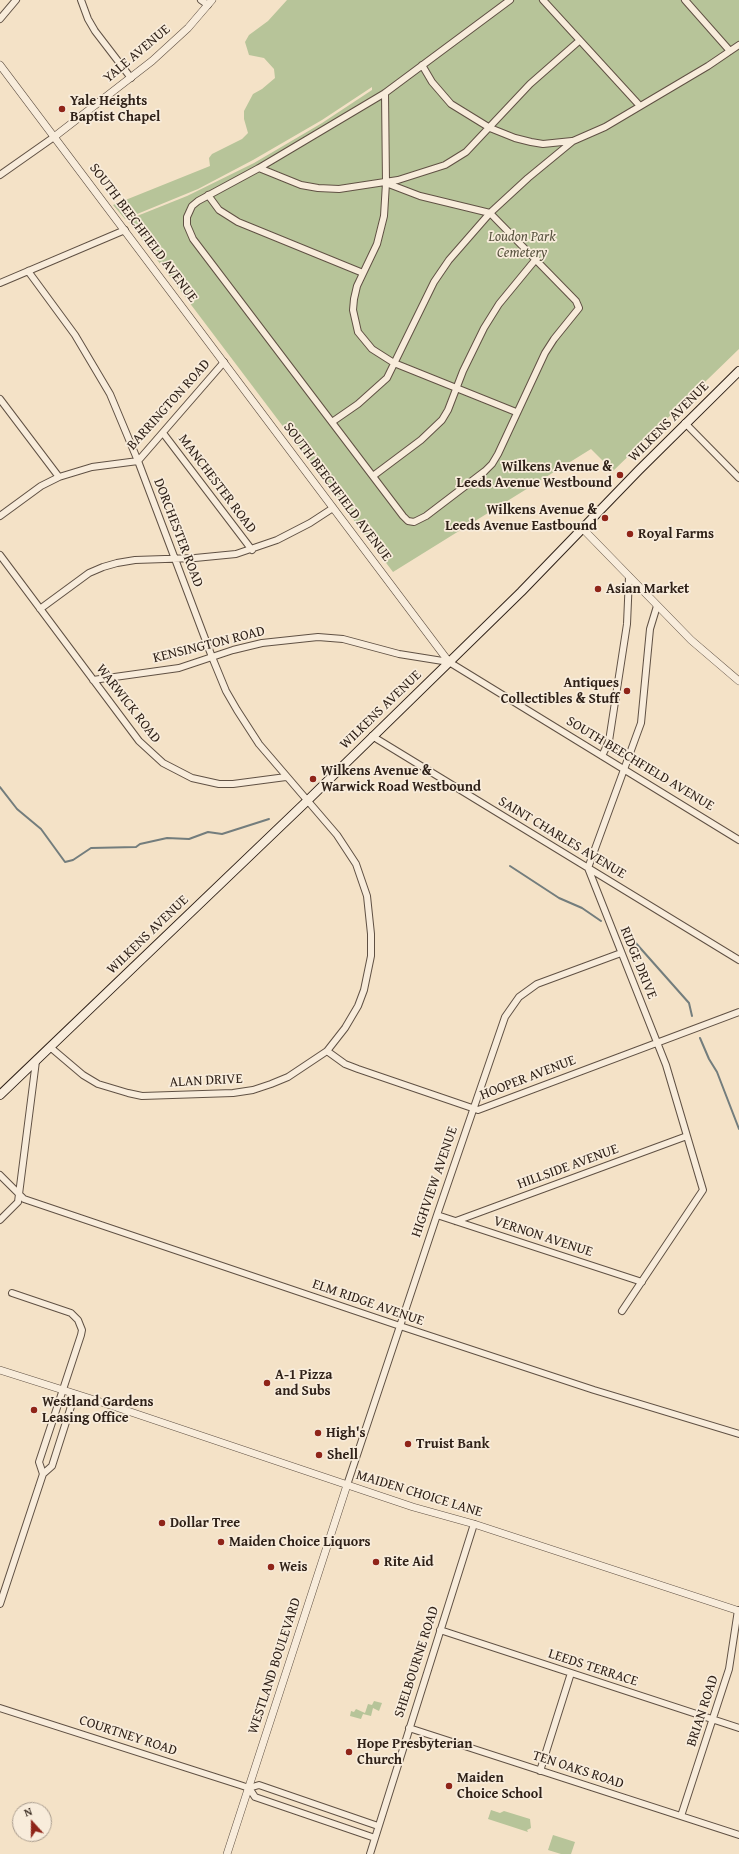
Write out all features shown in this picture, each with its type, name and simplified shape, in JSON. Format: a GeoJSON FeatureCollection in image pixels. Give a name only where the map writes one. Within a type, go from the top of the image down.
{"type":"FeatureCollection","features":[{"type":"Feature","properties":{"kind":"main road","name":"WILKENS AVENUE"},"geometry":{"type":"LineString","coordinates":[[0,1095],[307,801],[449,662],[584,529],[685,423],[739,371]]}},
{"type":"Feature","properties":{"kind":"street"},"geometry":{"type":"LineString","coordinates":[[0,19],[16,0]]}},
{"type":"Feature","properties":{"kind":"street"},"geometry":{"type":"LineString","coordinates":[[81,0],[88,19],[131,78]]}},
{"type":"Feature","properties":{"kind":"street"},"geometry":{"type":"LineString","coordinates":[[201,0],[210,3]]}},
{"type":"Feature","properties":{"kind":"street"},"geometry":{"type":"LineString","coordinates":[[386,183],[420,196],[490,212],[578,304],[579,308],[554,339],[545,353],[492,464],[420,521],[414,522],[408,521],[193,239],[187,225],[187,217],[192,206],[208,195],[260,168],[385,93],[510,0]]}},
{"type":"Feature","properties":{"kind":"street"},"geometry":{"type":"LineString","coordinates":[[543,0],[640,106]]}},
{"type":"Feature","properties":{"kind":"street"},"geometry":{"type":"LineString","coordinates":[[685,0],[730,51]]}},
{"type":"Feature","properties":{"kind":"street","name":"YALE AVENUE"},"geometry":{"type":"LineString","coordinates":[[54,137],[131,78],[171,45],[210,3]]}},
{"type":"Feature","properties":{"kind":"street"},"geometry":{"type":"LineString","coordinates":[[260,168],[301,185],[318,188],[339,189],[386,183],[434,169],[457,159],[479,140],[530,84],[579,41]]}},
{"type":"Feature","properties":{"kind":"street"},"geometry":{"type":"LineString","coordinates":[[422,65],[436,88],[451,104],[490,128],[515,138],[537,143],[557,144],[573,141],[599,130],[708,66],[739,45]]}},
{"type":"Feature","properties":{"kind":"street","name":"SOUTH BEECHFIELD AVENUE"},"geometry":{"type":"LineString","coordinates":[[0,65],[449,662],[739,840]]}},
{"type":"Feature","properties":{"kind":"street"},"geometry":{"type":"LineString","coordinates":[[385,93],[386,183],[384,216],[377,244],[363,273],[356,293],[353,310],[358,332],[372,349],[394,362],[516,412]]}},
{"type":"Feature","properties":{"kind":"street"},"geometry":{"type":"LineString","coordinates":[[0,176],[54,137]]}},
{"type":"Feature","properties":{"kind":"street"},"geometry":{"type":"LineString","coordinates":[[332,422],[358,404],[383,383],[434,282],[449,260],[490,212],[573,141]]}},
{"type":"Feature","properties":{"kind":"street"},"geometry":{"type":"LineString","coordinates":[[208,195],[220,210],[238,222],[363,273]]}},
{"type":"Feature","properties":{"kind":"street"},"geometry":{"type":"LineString","coordinates":[[0,283],[125,230]]}},
{"type":"Feature","properties":{"kind":"street"},"geometry":{"type":"LineString","coordinates":[[373,476],[421,440],[442,420],[448,410],[456,388],[484,328],[499,304],[536,259]]}},
{"type":"Feature","properties":{"kind":"street","name":"DORCHESTER ROAD"},"geometry":{"type":"LineString","coordinates":[[28,271],[75,335],[94,366],[119,415],[226,691],[259,744],[307,801]]}},
{"type":"Feature","properties":{"kind":"street","name":"BARRINGTON ROAD"},"geometry":{"type":"LineString","coordinates":[[0,516],[41,486],[59,477],[105,464],[138,461],[224,362]]}},
{"type":"Feature","properties":{"kind":"street"},"geometry":{"type":"LineString","coordinates":[[0,399],[59,477]]}},
{"type":"Feature","properties":{"kind":"street"},"geometry":{"type":"LineString","coordinates":[[685,423],[739,478]]}},
{"type":"Feature","properties":{"kind":"street","name":"MANCHESTER ROAD"},"geometry":{"type":"LineString","coordinates":[[163,433],[252,550]]}},
{"type":"Feature","properties":{"kind":"street"},"geometry":{"type":"LineString","coordinates":[[40,610],[89,573],[117,562],[218,556],[252,550],[294,532],[333,508]]}},
{"type":"Feature","properties":{"kind":"street"},"geometry":{"type":"LineString","coordinates":[[584,529],[657,606],[709,657],[739,681]]}},
{"type":"Feature","properties":{"kind":"street","name":"WARWICK ROAD"},"geometry":{"type":"LineString","coordinates":[[0,555],[139,741],[163,763],[192,778],[219,784],[233,784],[286,776]]}},
{"type":"Feature","properties":{"kind":"street"},"geometry":{"type":"LineString","coordinates":[[602,756],[607,748],[610,734],[627,624],[629,577]]}},
{"type":"Feature","properties":{"kind":"street"},"geometry":{"type":"LineString","coordinates":[[588,868],[641,723],[650,629],[657,606]]}},
{"type":"Feature","properties":{"kind":"street","name":"KENSINGTON ROAD"},"geometry":{"type":"LineString","coordinates":[[93,680],[179,668],[262,643],[318,637],[344,639],[399,654],[449,662]]}},
{"type":"Feature","properties":{"kind":"street","name":"SAINT CHARLES AVENUE"},"geometry":{"type":"LineString","coordinates":[[372,736],[739,960]]}},
{"type":"Feature","properties":{"kind":"street","name":"ALAN DRIVE"},"geometry":{"type":"LineString","coordinates":[[50,1046],[83,1075],[98,1084],[113,1090],[142,1096],[233,1093],[253,1090],[288,1077],[327,1051],[358,1006],[368,976],[372,934],[367,896],[356,864],[337,835],[307,801]]}},
{"type":"Feature","properties":{"kind":"street","name":"RIDGE DRIVE"},"geometry":{"type":"LineString","coordinates":[[588,868],[668,1072],[702,1190],[622,1311]]}},
{"type":"Feature","properties":{"kind":"street","name":"HIGHVIEW AVENUE"},"geometry":{"type":"LineString","coordinates":[[347,1485],[473,1108],[505,1017],[519,997],[536,984],[621,953]]}},
{"type":"Feature","properties":{"kind":"street","name":"HOOPER AVENUE"},"geometry":{"type":"LineString","coordinates":[[327,1051],[345,1064],[478,1110],[739,1012]]}},
{"type":"Feature","properties":{"kind":"street"},"geometry":{"type":"LineString","coordinates":[[0,1220],[18,1202],[36,1061]]}},
{"type":"Feature","properties":{"kind":"street","name":"HILLSIDE AVENUE"},"geometry":{"type":"LineString","coordinates":[[456,1222],[687,1136]]}},
{"type":"Feature","properties":{"kind":"street","name":"ELM RIDGE AVENUE"},"geometry":{"type":"LineString","coordinates":[[0,1175],[24,1199],[594,1390],[739,1434]]}},
{"type":"Feature","properties":{"kind":"street","name":"VERNON AVENUE"},"geometry":{"type":"LineString","coordinates":[[437,1215],[642,1282]]}},
{"type":"Feature","properties":{"kind":"street"},"geometry":{"type":"LineString","coordinates":[[12,1294],[71,1313],[78,1320],[82,1335],[62,1390],[39,1462],[43,1474]]}},
{"type":"Feature","properties":{"kind":"street","name":"MAIDEN CHOICE LANE"},"geometry":{"type":"LineString","coordinates":[[0,1370],[413,1507],[474,1524],[738,1610]]}},
{"type":"Feature","properties":{"kind":"street"},"geometry":{"type":"LineString","coordinates":[[0,1604],[43,1474],[52,1466],[75,1394]]}},
{"type":"Feature","properties":{"kind":"street","name":"WESTLAND BOULEVARD"},"geometry":{"type":"LineString","coordinates":[[227,1854],[347,1485]]}},
{"type":"Feature","properties":{"kind":"street","name":"SHELBOURNE ROAD"},"geometry":{"type":"LineString","coordinates":[[370,1854],[474,1524]]}},
{"type":"Feature","properties":{"kind":"street","name":"BRIAN ROAD"},"geometry":{"type":"LineString","coordinates":[[681,1816],[729,1669],[738,1610]]}},
{"type":"Feature","properties":{"kind":"street","name":"LEEDS TERRACE"},"geometry":{"type":"LineString","coordinates":[[440,1630],[739,1728]]}},
{"type":"Feature","properties":{"kind":"street"},"geometry":{"type":"LineString","coordinates":[[540,1771],[571,1673]]}},
{"type":"Feature","properties":{"kind":"street","name":"COURTNEY ROAD"},"geometry":{"type":"LineString","coordinates":[[0,1708],[249,1788],[259,1785],[378,1826]]}},
{"type":"Feature","properties":{"kind":"street","name":"TEN OAKS ROAD"},"geometry":{"type":"LineString","coordinates":[[409,1728],[739,1835]]}},
{"type":"Feature","properties":{"kind":"street","name":"COURTNEY ROAD"},"geometry":{"type":"LineString","coordinates":[[249,1788],[255,1797],[375,1838]]}},
{"type":"Feature","properties":{"kind":"green space","name":"Loudon Park Cemetery"},"geometry":{"type":"Polygon","coordinates":[[[287,0],[739,0],[739,349],[613,471],[591,449],[393,572],[127,220],[187,196],[254,163],[322,123],[372,90],[372,87],[322,120],[253,160],[198,189],[125,219],[113,205],[210,166],[209,158],[212,154],[242,139],[248,133],[244,119],[244,111],[253,94],[262,89],[275,78],[274,69],[264,58],[249,55],[245,42],[249,35],[268,21],[287,0]]]}},
{"type":"Feature","properties":{"kind":"green space"},"geometry":{"type":"Polygon","coordinates":[[[374,1701],[382,1703],[379,1711],[373,1708],[371,1716],[363,1714],[361,1719],[350,1716],[351,1711],[354,1712],[356,1709],[365,1713],[368,1704],[372,1705],[374,1701]]]}},
{"type":"Feature","properties":{"kind":"green space"},"geometry":{"type":"Polygon","coordinates":[[[491,1810],[500,1813],[504,1811],[530,1819],[531,1828],[527,1830],[528,1832],[488,1819],[491,1810]]]}},
{"type":"Feature","properties":{"kind":"green space"},"geometry":{"type":"Polygon","coordinates":[[[553,1835],[575,1842],[571,1854],[561,1854],[548,1850],[553,1835]]]}},
{"type":"Feature","properties":{"kind":"waterway"},"geometry":{"type":"LineString","coordinates":[[0,787],[17,809],[41,829],[65,862],[73,860],[91,848],[136,847],[140,844],[167,838],[189,839],[208,832],[222,834],[269,819]]}},
{"type":"Feature","properties":{"kind":"waterway"},"geometry":{"type":"LineString","coordinates":[[510,866],[559,898],[582,908],[601,921]]}},
{"type":"Feature","properties":{"kind":"waterway"},"geometry":{"type":"LineString","coordinates":[[624,935],[634,941],[689,1003],[692,1016]]}},
{"type":"Feature","properties":{"kind":"waterway"},"geometry":{"type":"LineString","coordinates":[[700,1038],[709,1059],[717,1072],[739,1129]]}},
{"type":"Feature","properties":{"kind":"place","name":"Yale Heights Baptist Chapel"},"geometry":{"type":"Point","coordinates":[62,109]}},
{"type":"Feature","properties":{"kind":"place","name":"Wilkens Avenue & Leeds Avenue Westbound"},"geometry":{"type":"Point","coordinates":[620,475]}},
{"type":"Feature","properties":{"kind":"place","name":"Wilkens Avenue & Leeds Avenue Eastbound"},"geometry":{"type":"Point","coordinates":[605,518]}},
{"type":"Feature","properties":{"kind":"place","name":"Royal Farms"},"geometry":{"type":"Point","coordinates":[630,534]}},
{"type":"Feature","properties":{"kind":"place","name":"Asian Market"},"geometry":{"type":"Point","coordinates":[598,589]}},
{"type":"Feature","properties":{"kind":"place","name":"Antiques Collectibles & Stuff"},"geometry":{"type":"Point","coordinates":[627,691]}},
{"type":"Feature","properties":{"kind":"place","name":"Wilkens Avenue & Warwick Road Westbound"},"geometry":{"type":"Point","coordinates":[313,779]}},
{"type":"Feature","properties":{"kind":"place","name":"A-1 Pizza and Subs"},"geometry":{"type":"Point","coordinates":[267,1383]}},
{"type":"Feature","properties":{"kind":"place","name":"Westland Gardens Leasing Office"},"geometry":{"type":"Point","coordinates":[34,1410]}},
{"type":"Feature","properties":{"kind":"place","name":"High's"},"geometry":{"type":"Point","coordinates":[318,1433]}},
{"type":"Feature","properties":{"kind":"place","name":"Truist Bank"},"geometry":{"type":"Point","coordinates":[408,1444]}},
{"type":"Feature","properties":{"kind":"place","name":"Shell"},"geometry":{"type":"Point","coordinates":[319,1455]}},
{"type":"Feature","properties":{"kind":"place","name":"Dollar Tree"},"geometry":{"type":"Point","coordinates":[162,1523]}},
{"type":"Feature","properties":{"kind":"place","name":"Maiden Choice Liquors"},"geometry":{"type":"Point","coordinates":[221,1542]}},
{"type":"Feature","properties":{"kind":"place","name":"Rite Aid"},"geometry":{"type":"Point","coordinates":[376,1562]}},
{"type":"Feature","properties":{"kind":"place","name":"Weis"},"geometry":{"type":"Point","coordinates":[271,1567]}},
{"type":"Feature","properties":{"kind":"place","name":"Hope Presbyterian Church"},"geometry":{"type":"Point","coordinates":[349,1752]}},
{"type":"Feature","properties":{"kind":"place","name":"Maiden Choice School"},"geometry":{"type":"Point","coordinates":[449,1786]}}]}
